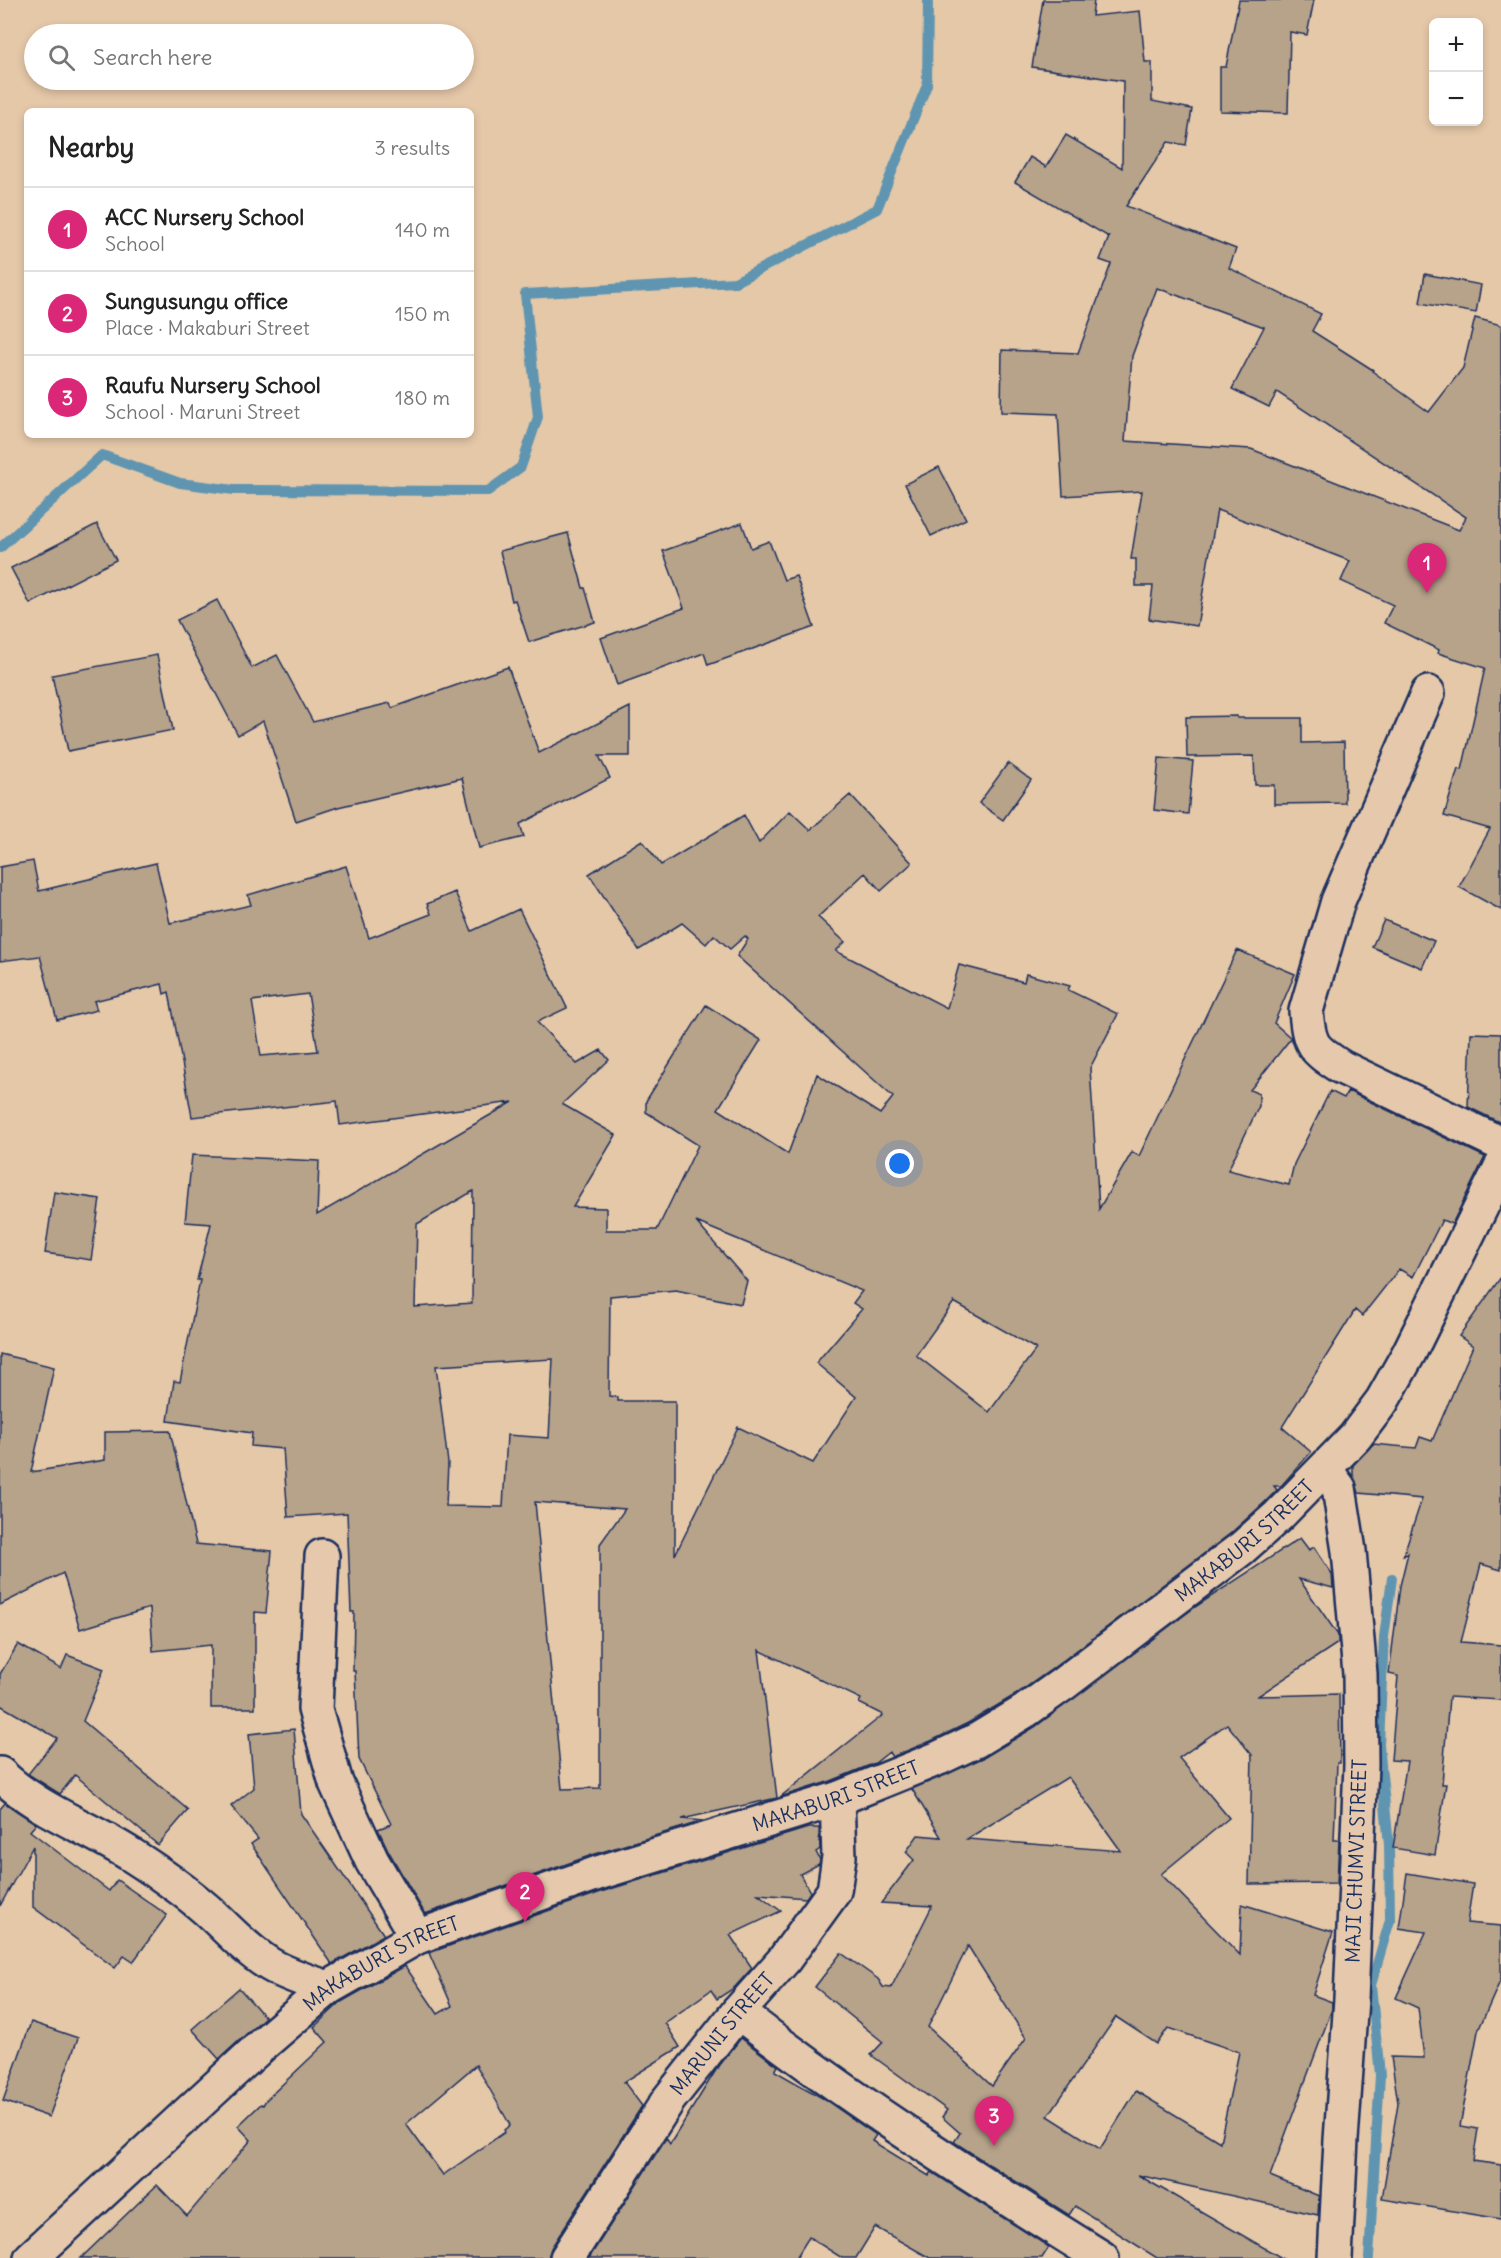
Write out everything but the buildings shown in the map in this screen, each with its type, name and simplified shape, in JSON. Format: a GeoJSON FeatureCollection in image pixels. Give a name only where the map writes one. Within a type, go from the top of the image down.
{"type":"FeatureCollection","features":[{"type":"Feature","properties":{"kind":"street"},"geometry":{"type":"LineString","coordinates":[[1428,693],[1338,902],[1306,1011],[1307,1028],[1311,1042],[1318,1052],[1341,1067],[1501,1144]]}},
{"type":"Feature","properties":{"kind":"street","name":"MAKABURI STREET"},"geometry":{"type":"LineString","coordinates":[[31,2258],[263,2044],[328,1988],[417,1937],[598,1873],[837,1799],[939,1758],[977,1740],[1025,1712],[1242,1548],[1355,1437],[1382,1401],[1409,1353],[1501,1167]]}},
{"type":"Feature","properties":{"kind":"street","name":"MAJI CHUMVI STREET"},"geometry":{"type":"LineString","coordinates":[[1324,1469],[1339,1488],[1344,1513],[1357,1623],[1360,1685],[1361,1765],[1351,1999],[1335,2258]]}},
{"type":"Feature","properties":{"kind":"street"},"geometry":{"type":"LineString","coordinates":[[322,1556],[315,1709],[336,1783],[372,1861],[417,1937]]}},
{"type":"Feature","properties":{"kind":"street"},"geometry":{"type":"LineString","coordinates":[[0,1774],[34,1801],[99,1836],[156,1871],[207,1910],[244,1947],[270,1965],[328,1988]]}},
{"type":"Feature","properties":{"kind":"street","name":"MARUNI STREET"},"geometry":{"type":"LineString","coordinates":[[567,2258],[669,2099],[738,2012],[784,1960],[834,1891],[838,1857],[837,1799]]}},
{"type":"Feature","properties":{"kind":"street"},"geometry":{"type":"LineString","coordinates":[[738,2012],[811,2066],[916,2138],[1102,2258]]}},
{"type":"Feature","properties":{"kind":"waterway"},"geometry":{"type":"LineString","coordinates":[[0,548],[102,455],[180,483],[234,490],[488,491],[521,467],[538,417],[525,294],[735,282],[877,209],[927,85],[928,0]]}},
{"type":"Feature","properties":{"kind":"waterway"},"geometry":{"type":"LineString","coordinates":[[1369,2258],[1380,2075],[1371,1985],[1390,1920],[1389,1845],[1379,1744],[1384,1637],[1392,1578]]}},
{"type":"Feature","properties":{"kind":"place","name":"ACC Nursery School"},"geometry":{"type":"Point","coordinates":[1427,593]}},
{"type":"Feature","properties":{"kind":"place","name":"Sungusungu office"},"geometry":{"type":"Point","coordinates":[525,1922]}},
{"type":"Feature","properties":{"kind":"place","name":"Raufu Nursery School"},"geometry":{"type":"Point","coordinates":[994,2146]}}]}
